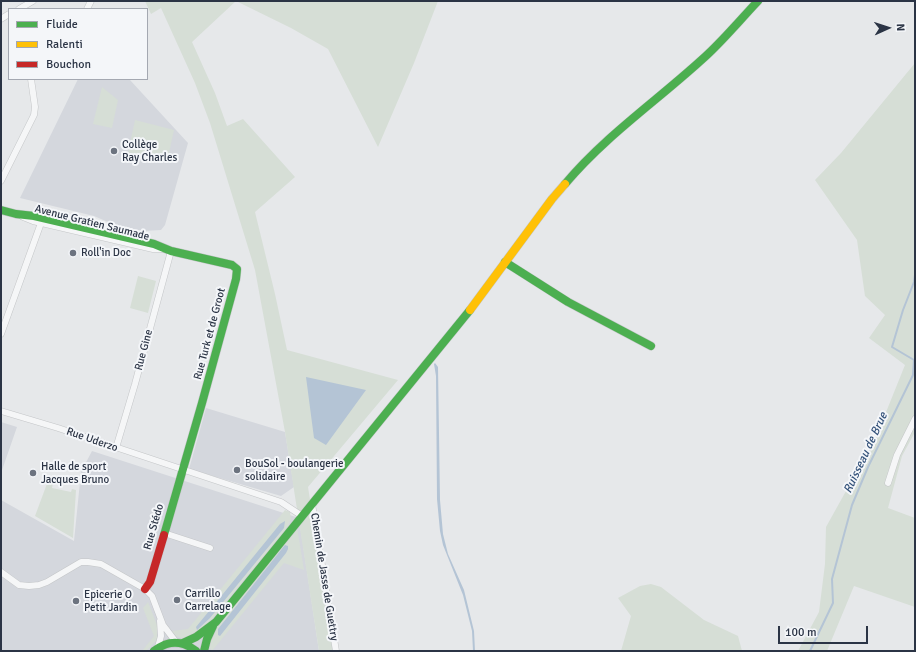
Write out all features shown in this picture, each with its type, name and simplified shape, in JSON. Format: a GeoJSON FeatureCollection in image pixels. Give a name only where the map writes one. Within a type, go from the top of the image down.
{"type":"FeatureCollection","features":[{"type":"Feature","properties":{"kind":"street"},"geometry":{"type":"LineString","coordinates":[[21,8],[33,1]]}},
{"type":"Feature","properties":{"kind":"street"},"geometry":{"type":"LineString","coordinates":[[204,651],[207,639],[216,622],[447,339],[552,199],[580,166],[624,125],[708,54],[758,1]]}},
{"type":"Feature","properties":{"kind":"street"},"geometry":{"type":"LineString","coordinates":[[1,181],[34,115],[35,107],[31,80]]}},
{"type":"Feature","properties":{"kind":"street","name":"Avenue Gratien Saumade"},"geometry":{"type":"LineString","coordinates":[[1,210],[33,221],[153,249],[168,250]]}},
{"type":"Feature","properties":{"kind":"street","name":"Avenue Gratien Saumade"},"geometry":{"type":"LineString","coordinates":[[16,214],[34,216],[154,244],[168,250]]}},
{"type":"Feature","properties":{"kind":"street"},"geometry":{"type":"LineString","coordinates":[[1,334],[42,223]]}},
{"type":"Feature","properties":{"kind":"street","name":"Rue Gine"},"geometry":{"type":"LineString","coordinates":[[116,448],[135,384],[168,250]]}},
{"type":"Feature","properties":{"kind":"street","name":"Rue Turk et de Groot"},"geometry":{"type":"LineString","coordinates":[[168,250],[232,265],[237,269],[236,279],[221,335],[182,470]]}},
{"type":"Feature","properties":{"kind":"street"},"geometry":{"type":"LineString","coordinates":[[505,262],[568,302],[651,346]]}},
{"type":"Feature","properties":{"kind":"street","name":"Rue Uderzo"},"geometry":{"type":"LineString","coordinates":[[1,411],[282,502],[302,516]]}},
{"type":"Feature","properties":{"kind":"street"},"geometry":{"type":"LineString","coordinates":[[888,484],[897,455],[915,420]]}},
{"type":"Feature","properties":{"kind":"street","name":"Rue Stédo"},"geometry":{"type":"LineString","coordinates":[[145,589],[150,582],[182,470]]}},
{"type":"Feature","properties":{"kind":"street","name":"Chemin de Jasse de Guettry"},"geometry":{"type":"LineString","coordinates":[[312,504],[336,651]]}},
{"type":"Feature","properties":{"kind":"street"},"geometry":{"type":"LineString","coordinates":[[164,533],[210,548]]}},
{"type":"Feature","properties":{"kind":"street"},"geometry":{"type":"LineString","coordinates":[[1,572],[19,585],[29,586],[47,582],[81,562],[95,562],[101,564],[145,589],[152,596],[160,618],[169,634],[179,642],[191,646],[196,651]]}},
{"type":"Feature","properties":{"kind":"street"},"geometry":{"type":"LineString","coordinates":[[156,649],[161,636],[160,618]]}},
{"type":"Feature","properties":{"kind":"street"},"geometry":{"type":"LineString","coordinates":[[156,649],[166,643],[179,642],[196,637],[216,622]]}},
{"type":"Feature","properties":{"kind":"shaded area"},"geometry":{"type":"Polygon","coordinates":[[[145,1],[236,1],[192,42],[215,93],[227,126],[243,119],[295,177],[255,212],[287,350],[398,380],[308,487],[334,651],[319,651],[285,432],[255,270],[210,123],[195,83],[161,8],[151,14],[145,1]]]}},
{"type":"Feature","properties":{"kind":"shaded area"},"geometry":{"type":"Polygon","coordinates":[[[236,1],[438,1],[414,63],[378,147],[328,49],[291,28],[236,1]]]}},
{"type":"Feature","properties":{"kind":"shaded area"},"geometry":{"type":"Polygon","coordinates":[[[915,63],[915,432],[902,456],[888,508],[915,518],[915,607],[854,586],[827,651],[798,651],[819,612],[825,564],[826,527],[876,437],[905,365],[869,338],[885,315],[865,296],[857,240],[815,180],[841,153],[915,63]]]}},
{"type":"Feature","properties":{"kind":"shaded area","name":"Collège Ray Charles"},"geometry":{"type":"Polygon","coordinates":[[[78,80],[130,80],[188,143],[165,225],[161,230],[143,231],[115,225],[94,216],[20,198],[78,80]]]}},
{"type":"Feature","properties":{"kind":"shaded area"},"geometry":{"type":"Polygon","coordinates":[[[102,87],[118,100],[112,128],[93,124],[102,87]]]}},
{"type":"Feature","properties":{"kind":"shaded area"},"geometry":{"type":"Polygon","coordinates":[[[135,120],[174,130],[167,162],[128,153],[135,120]]]}},
{"type":"Feature","properties":{"kind":"shaded area"},"geometry":{"type":"Polygon","coordinates":[[[138,276],[156,281],[148,313],[130,308],[138,276]]]}},
{"type":"Feature","properties":{"kind":"shaded area"},"geometry":{"type":"Polygon","coordinates":[[[206,408],[285,432],[294,487],[281,496],[189,469],[206,408]]]}},
{"type":"Feature","properties":{"kind":"shaded area"},"geometry":{"type":"Polygon","coordinates":[[[1,422],[17,427],[1,473],[1,422]]]}},
{"type":"Feature","properties":{"kind":"shaded area"},"geometry":{"type":"Polygon","coordinates":[[[92,451],[299,518],[319,651],[1,651],[1,500],[74,541],[81,472],[92,451]]]}},
{"type":"Feature","properties":{"kind":"shaded area"},"geometry":{"type":"Polygon","coordinates":[[[48,481],[53,483],[52,488],[71,492],[72,489],[76,490],[73,538],[35,516],[48,481]]]}},
{"type":"Feature","properties":{"kind":"shaded area"},"geometry":{"type":"Polygon","coordinates":[[[285,510],[290,512],[291,519],[288,527],[212,619],[195,634],[183,638],[175,636],[171,631],[188,629],[285,510]]]}},
{"type":"Feature","properties":{"kind":"shaded area"},"geometry":{"type":"Polygon","coordinates":[[[297,527],[304,570],[284,563],[212,651],[208,645],[218,626],[297,527]]]}},
{"type":"Feature","properties":{"kind":"shaded area"},"geometry":{"type":"Polygon","coordinates":[[[651,584],[661,587],[704,620],[738,636],[742,651],[621,651],[631,616],[618,598],[640,586],[651,584]]]}},
{"type":"Feature","properties":{"kind":"shaded area"},"geometry":{"type":"Polygon","coordinates":[[[148,602],[157,625],[157,640],[146,651],[142,651],[154,636],[143,608],[148,602]]]}},
{"type":"Feature","properties":{"kind":"water"},"geometry":{"type":"Polygon","coordinates":[[[435,363],[438,367],[440,500],[443,534],[448,554],[464,590],[474,631],[475,651],[473,651],[472,631],[463,595],[443,545],[440,531],[437,499],[435,363]]]}},
{"type":"Feature","properties":{"kind":"water"},"geometry":{"type":"Polygon","coordinates":[[[306,377],[366,390],[326,445],[314,438],[306,377]]]}},
{"type":"Feature","properties":{"kind":"water"},"geometry":{"type":"Polygon","coordinates":[[[285,521],[284,528],[210,618],[197,630],[196,627],[280,524],[285,521]]]}},
{"type":"Feature","properties":{"kind":"water"},"geometry":{"type":"Polygon","coordinates":[[[285,545],[288,546],[286,553],[220,636],[218,635],[218,629],[285,545]]]}},
{"type":"Feature","properties":{"kind":"waterway","name":"Ruisseau de Brue"},"geometry":{"type":"LineString","coordinates":[[810,651],[833,603],[832,579],[852,505],[868,467],[913,375],[914,360],[892,347],[915,275]]}},
{"type":"Feature","properties":{"kind":"traffic: fast"},"geometry":{"type":"LineString","coordinates":[[565,184],[616,132],[708,54],[758,1]]}},
{"type":"Feature","properties":{"kind":"traffic: fast"},"geometry":{"type":"LineString","coordinates":[[1,210],[16,214],[34,216],[154,244],[171,251],[232,265],[237,269],[236,279],[202,403],[164,535]]}},
{"type":"Feature","properties":{"kind":"traffic: fast"},"geometry":{"type":"LineString","coordinates":[[505,262],[568,302],[651,346]]}},
{"type":"Feature","properties":{"kind":"traffic: fast"},"geometry":{"type":"LineString","coordinates":[[183,643],[196,637],[216,622],[470,310]]}},
{"type":"Feature","properties":{"kind":"traffic: fast"},"geometry":{"type":"LineString","coordinates":[[204,651],[207,639],[213,626]]}},
{"type":"Feature","properties":{"kind":"traffic: fast"},"geometry":{"type":"LineString","coordinates":[[154,651],[159,647],[170,643],[180,643],[191,647],[196,651]]}},
{"type":"Feature","properties":{"kind":"traffic: slow"},"geometry":{"type":"LineString","coordinates":[[470,310],[552,199],[565,184]]}},
{"type":"Feature","properties":{"kind":"traffic: jam"},"geometry":{"type":"LineString","coordinates":[[145,589],[150,582],[164,535]]}},
{"type":"Feature","properties":{"kind":"place","name":"Collège Ray Charles"},"geometry":{"type":"Point","coordinates":[114,151]}},
{"type":"Feature","properties":{"kind":"place","name":"Roll'in Doc"},"geometry":{"type":"Point","coordinates":[73,253]}},
{"type":"Feature","properties":{"kind":"place","name":"BouSol - boulangerie solidaire"},"geometry":{"type":"Point","coordinates":[237,470]}},
{"type":"Feature","properties":{"kind":"place","name":"Halle de sport Jacques Bruno"},"geometry":{"type":"Point","coordinates":[33,473]}},
{"type":"Feature","properties":{"kind":"place","name":"Carrillo Carrelage"},"geometry":{"type":"Point","coordinates":[177,600]}},
{"type":"Feature","properties":{"kind":"place","name":"Epicerie O Petit Jardin"},"geometry":{"type":"Point","coordinates":[76,601]}}]}
